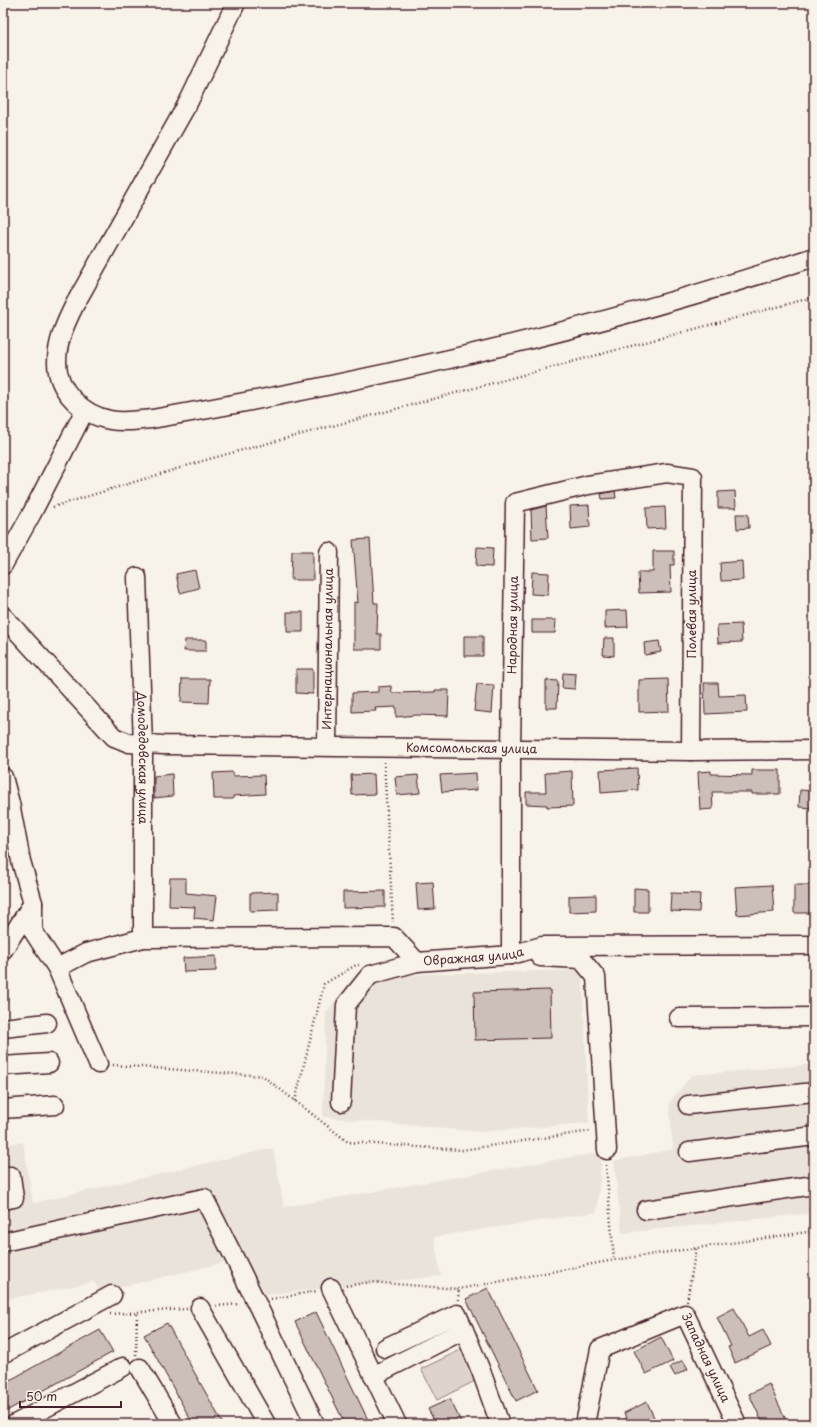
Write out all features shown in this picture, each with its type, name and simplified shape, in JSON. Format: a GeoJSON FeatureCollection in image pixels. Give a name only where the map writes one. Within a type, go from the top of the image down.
{"type":"FeatureCollection","features":[{"type":"Feature","properties":{"kind":"street"},"geometry":{"type":"LineString","coordinates":[[236,3],[189,102],[75,304],[64,329],[58,349],[57,363],[59,375],[67,392],[78,405],[97,416],[111,420],[133,421],[206,409],[367,378],[457,358],[609,320],[712,290],[814,257]]}},
{"type":"Feature","properties":{"kind":"street"},"geometry":{"type":"LineString","coordinates":[[3,565],[32,513],[85,410]]}},
{"type":"Feature","properties":{"kind":"street","name":"Полевая улица"},"geometry":{"type":"LineString","coordinates":[[515,503],[588,485],[667,473],[693,477],[691,751]]}},
{"type":"Feature","properties":{"kind":"street","name":"Народная улица"},"geometry":{"type":"LineString","coordinates":[[511,955],[511,748],[515,503]]}},
{"type":"Feature","properties":{"kind":"street","name":"Интернациональная улица"},"geometry":{"type":"LineString","coordinates":[[327,746],[328,552]]}},
{"type":"Feature","properties":{"kind":"street","name":"Домодедовская улица"},"geometry":{"type":"LineString","coordinates":[[136,577],[136,744],[143,938]]}},
{"type":"Feature","properties":{"kind":"street"},"geometry":{"type":"LineString","coordinates":[[3,616],[114,737],[136,744]]}},
{"type":"Feature","properties":{"kind":"street","name":"Комсомольская улица"},"geometry":{"type":"LineString","coordinates":[[136,744],[691,751],[814,750]]}},
{"type":"Feature","properties":{"kind":"street"},"geometry":{"type":"LineString","coordinates":[[3,777],[10,803],[21,861],[33,903],[33,931],[57,968],[98,1064]]}},
{"type":"Feature","properties":{"kind":"street"},"geometry":{"type":"LineString","coordinates":[[3,950],[33,903]]}},
{"type":"Feature","properties":{"kind":"street"},"geometry":{"type":"LineString","coordinates":[[57,968],[86,953],[143,938],[394,937]]}},
{"type":"Feature","properties":{"kind":"street","name":"Овражная улица"},"geometry":{"type":"LineString","coordinates":[[394,937],[417,962],[511,955],[542,946],[814,945]]}},
{"type":"Feature","properties":{"kind":"street"},"geometry":{"type":"LineString","coordinates":[[511,955],[581,959],[596,977],[607,1150]]}},
{"type":"Feature","properties":{"kind":"street"},"geometry":{"type":"LineString","coordinates":[[341,1102],[346,1005],[370,975],[417,962]]}},
{"type":"Feature","properties":{"kind":"street"},"geometry":{"type":"LineString","coordinates":[[679,1018],[814,1017]]}},
{"type":"Feature","properties":{"kind":"street"},"geometry":{"type":"LineString","coordinates":[[3,1028],[47,1023]]}},
{"type":"Feature","properties":{"kind":"street"},"geometry":{"type":"LineString","coordinates":[[3,1066],[49,1062]]}},
{"type":"Feature","properties":{"kind":"street"},"geometry":{"type":"LineString","coordinates":[[688,1105],[814,1092]]}},
{"type":"Feature","properties":{"kind":"street"},"geometry":{"type":"LineString","coordinates":[[3,1108],[55,1105]]}},
{"type":"Feature","properties":{"kind":"street"},"geometry":{"type":"LineString","coordinates":[[689,1152],[814,1136]]}},
{"type":"Feature","properties":{"kind":"street"},"geometry":{"type":"LineString","coordinates":[[3,1177],[11,1176],[14,1198],[3,1200]]}},
{"type":"Feature","properties":{"kind":"street"},"geometry":{"type":"LineString","coordinates":[[646,1210],[814,1185]]}},
{"type":"Feature","properties":{"kind":"street"},"geometry":{"type":"LineString","coordinates":[[3,1242],[204,1198],[315,1424]]}},
{"type":"Feature","properties":{"kind":"street"},"geometry":{"type":"LineString","coordinates":[[331,1288],[397,1424]]}},
{"type":"Feature","properties":{"kind":"street"},"geometry":{"type":"LineString","coordinates":[[3,1354],[112,1295]]}},
{"type":"Feature","properties":{"kind":"street"},"geometry":{"type":"LineString","coordinates":[[200,1308],[266,1424]]}},
{"type":"Feature","properties":{"kind":"street"},"geometry":{"type":"LineString","coordinates":[[385,1348],[457,1314],[481,1371],[500,1424]]}},
{"type":"Feature","properties":{"kind":"street","name":"Западная улица"},"geometry":{"type":"LineString","coordinates":[[585,1424],[600,1348],[685,1314],[737,1424]]}},
{"type":"Feature","properties":{"kind":"street"},"geometry":{"type":"LineString","coordinates":[[373,1376],[464,1330]]}},
{"type":"Feature","properties":{"kind":"street"},"geometry":{"type":"LineString","coordinates":[[16,1424],[133,1363],[173,1424]]}},
{"type":"Feature","properties":{"kind":"path"},"geometry":{"type":"LineString","coordinates":[[32,513],[208,459],[814,297]]}},
{"type":"Feature","properties":{"kind":"path"},"geometry":{"type":"LineString","coordinates":[[383,747],[394,937]]}},
{"type":"Feature","properties":{"kind":"path"},"geometry":{"type":"LineString","coordinates":[[607,1150],[605,1152],[614,1260]]}},
{"type":"Feature","properties":{"kind":"path"},"geometry":{"type":"LineString","coordinates":[[256,1302],[371,1282],[459,1289],[614,1260],[814,1231]]}},
{"type":"Feature","properties":{"kind":"path"},"geometry":{"type":"LineString","coordinates":[[685,1314],[696,1248]]}},
{"type":"Feature","properties":{"kind":"path"},"geometry":{"type":"LineString","coordinates":[[133,1363],[137,1313]]}},
{"type":"Feature","properties":{"kind":"path"},"geometry":{"type":"LineString","coordinates":[[116,1314],[129,1314]]}},
{"type":"Feature","properties":{"kind":"shaded area"},"geometry":{"type":"Polygon","coordinates":[[[582,970],[589,1123],[479,1132],[323,1117],[326,1013],[357,972],[368,987],[389,975],[582,970]]]}},
{"type":"Feature","properties":{"kind":"shaded area"},"geometry":{"type":"Polygon","coordinates":[[[814,1065],[814,1213],[622,1233],[614,1161],[673,1149],[669,1103],[692,1075],[814,1065]]]}},
{"type":"Feature","properties":{"kind":"shaded area"},"geometry":{"type":"Polygon","coordinates":[[[23,1142],[33,1203],[273,1148],[284,1207],[602,1152],[597,1212],[434,1237],[441,1276],[242,1297],[233,1281],[227,1262],[100,1292],[94,1282],[3,1300],[3,1145],[23,1142]]]}},
{"type":"Feature","properties":{"kind":"shaded area"},"geometry":{"type":"Polygon","coordinates":[[[471,1345],[487,1375],[437,1400],[421,1369],[471,1345]]]}},
{"type":"Feature","properties":{"kind":"building"},"geometry":{"type":"Polygon","coordinates":[[[615,491],[616,498],[602,499],[601,494],[615,491]]]}},
{"type":"Feature","properties":{"kind":"building"},"geometry":{"type":"Polygon","coordinates":[[[735,491],[736,508],[718,508],[718,492],[735,491]]]}},
{"type":"Feature","properties":{"kind":"building"},"geometry":{"type":"Polygon","coordinates":[[[589,505],[590,527],[571,529],[570,506],[589,505]]]}},
{"type":"Feature","properties":{"kind":"building"},"geometry":{"type":"Polygon","coordinates":[[[546,506],[548,538],[532,539],[531,510],[546,506]]]}},
{"type":"Feature","properties":{"kind":"building"},"geometry":{"type":"Polygon","coordinates":[[[665,507],[666,528],[647,529],[646,508],[665,507]]]}},
{"type":"Feature","properties":{"kind":"building"},"geometry":{"type":"Polygon","coordinates":[[[736,514],[748,514],[749,528],[737,529],[736,514]]]}},
{"type":"Feature","properties":{"kind":"building"},"geometry":{"type":"Polygon","coordinates":[[[370,539],[374,603],[378,603],[377,634],[381,634],[381,649],[354,649],[354,602],[358,603],[353,540],[370,539]]]}},
{"type":"Feature","properties":{"kind":"building"},"geometry":{"type":"Polygon","coordinates":[[[477,547],[493,548],[492,567],[476,566],[477,547]]]}},
{"type":"Feature","properties":{"kind":"building"},"geometry":{"type":"Polygon","coordinates":[[[292,551],[313,551],[313,580],[291,580],[292,551]]]}},
{"type":"Feature","properties":{"kind":"building"},"geometry":{"type":"Polygon","coordinates":[[[653,551],[674,551],[674,565],[670,565],[671,592],[639,593],[638,572],[653,572],[653,551]]]}},
{"type":"Feature","properties":{"kind":"building"},"geometry":{"type":"Polygon","coordinates":[[[742,561],[743,580],[721,581],[720,563],[742,561]]]}},
{"type":"Feature","properties":{"kind":"building"},"geometry":{"type":"Polygon","coordinates":[[[195,570],[199,588],[180,593],[176,574],[195,570]]]}},
{"type":"Feature","properties":{"kind":"building"},"geometry":{"type":"Polygon","coordinates":[[[532,572],[549,573],[548,595],[531,594],[532,572]]]}},
{"type":"Feature","properties":{"kind":"building"},"geometry":{"type":"Polygon","coordinates":[[[627,610],[628,627],[605,628],[605,611],[627,610]]]}},
{"type":"Feature","properties":{"kind":"building"},"geometry":{"type":"Polygon","coordinates":[[[287,612],[303,612],[303,632],[287,632],[287,612]]]}},
{"type":"Feature","properties":{"kind":"building"},"geometry":{"type":"Polygon","coordinates":[[[532,620],[556,620],[555,633],[532,633],[532,620]]]}},
{"type":"Feature","properties":{"kind":"building"},"geometry":{"type":"Polygon","coordinates":[[[741,624],[742,642],[718,643],[717,625],[741,624]]]}},
{"type":"Feature","properties":{"kind":"building"},"geometry":{"type":"Polygon","coordinates":[[[464,636],[483,636],[483,656],[464,656],[464,636]]]}},
{"type":"Feature","properties":{"kind":"building"},"geometry":{"type":"Polygon","coordinates":[[[604,638],[614,638],[614,656],[603,655],[604,638]]]}},
{"type":"Feature","properties":{"kind":"building"},"geometry":{"type":"Polygon","coordinates":[[[185,640],[206,640],[206,651],[184,651],[185,640]]]}},
{"type":"Feature","properties":{"kind":"building"},"geometry":{"type":"Polygon","coordinates":[[[659,641],[661,652],[645,655],[644,643],[659,641]]]}},
{"type":"Feature","properties":{"kind":"building"},"geometry":{"type":"Polygon","coordinates":[[[296,669],[313,669],[313,694],[296,693],[296,669]]]}},
{"type":"Feature","properties":{"kind":"building"},"geometry":{"type":"Polygon","coordinates":[[[563,673],[576,674],[575,689],[562,688],[563,673]]]}},
{"type":"Feature","properties":{"kind":"building"},"geometry":{"type":"Polygon","coordinates":[[[182,679],[210,679],[209,703],[181,702],[182,679]]]}},
{"type":"Feature","properties":{"kind":"building"},"geometry":{"type":"Polygon","coordinates":[[[668,679],[669,711],[639,712],[639,680],[668,679]]]}},
{"type":"Feature","properties":{"kind":"building"},"geometry":{"type":"Polygon","coordinates":[[[546,680],[558,681],[557,708],[546,708],[546,680]]]}},
{"type":"Feature","properties":{"kind":"building"},"geometry":{"type":"Polygon","coordinates":[[[704,683],[718,683],[719,696],[746,695],[747,712],[705,714],[704,683]]]}},
{"type":"Feature","properties":{"kind":"building"},"geometry":{"type":"Polygon","coordinates":[[[477,684],[494,685],[492,713],[474,711],[477,684]]]}},
{"type":"Feature","properties":{"kind":"building"},"geometry":{"type":"Polygon","coordinates":[[[391,686],[392,693],[435,692],[435,690],[449,690],[448,716],[417,715],[396,717],[396,707],[375,708],[376,711],[352,712],[352,693],[378,692],[378,687],[391,686]]]}},
{"type":"Feature","properties":{"kind":"building"},"geometry":{"type":"Polygon","coordinates":[[[637,768],[638,790],[601,793],[600,770],[637,768]]]}},
{"type":"Feature","properties":{"kind":"building"},"geometry":{"type":"Polygon","coordinates":[[[752,770],[780,770],[780,794],[712,792],[713,809],[700,810],[698,772],[711,771],[711,774],[752,775],[752,770]]]}},
{"type":"Feature","properties":{"kind":"building"},"geometry":{"type":"Polygon","coordinates":[[[572,771],[573,806],[547,807],[547,805],[526,804],[526,792],[546,792],[545,773],[572,771]]]}},
{"type":"Feature","properties":{"kind":"building"},"geometry":{"type":"Polygon","coordinates":[[[232,772],[233,776],[264,775],[265,794],[233,796],[233,799],[214,799],[213,773],[232,772]]]}},
{"type":"Feature","properties":{"kind":"building"},"geometry":{"type":"Polygon","coordinates":[[[476,773],[477,790],[442,792],[440,775],[476,773]]]}},
{"type":"Feature","properties":{"kind":"building"},"geometry":{"type":"Polygon","coordinates":[[[172,774],[173,796],[154,798],[154,776],[172,774]]]}},
{"type":"Feature","properties":{"kind":"building"},"geometry":{"type":"Polygon","coordinates":[[[374,774],[375,794],[352,795],[351,775],[374,774]]]}},
{"type":"Feature","properties":{"kind":"building"},"geometry":{"type":"Polygon","coordinates":[[[418,775],[420,793],[397,795],[395,777],[418,775]]]}},
{"type":"Feature","properties":{"kind":"building"},"geometry":{"type":"Polygon","coordinates":[[[800,790],[814,791],[814,808],[799,807],[800,790]]]}},
{"type":"Feature","properties":{"kind":"building"},"geometry":{"type":"Polygon","coordinates":[[[170,878],[186,878],[186,893],[217,896],[214,920],[194,918],[195,907],[169,906],[170,878]]]}},
{"type":"Feature","properties":{"kind":"building"},"geometry":{"type":"Polygon","coordinates":[[[433,882],[435,909],[418,910],[416,883],[433,882]]]}},
{"type":"Feature","properties":{"kind":"building"},"geometry":{"type":"Polygon","coordinates":[[[772,885],[774,912],[737,915],[735,887],[772,885]]]}},
{"type":"Feature","properties":{"kind":"building"},"geometry":{"type":"Polygon","coordinates":[[[794,885],[810,885],[810,913],[794,913],[794,885]]]}},
{"type":"Feature","properties":{"kind":"building"},"geometry":{"type":"Polygon","coordinates":[[[634,888],[648,889],[648,912],[634,912],[634,888]]]}},
{"type":"Feature","properties":{"kind":"building"},"geometry":{"type":"Polygon","coordinates":[[[385,891],[385,907],[343,908],[343,892],[385,891]]]}},
{"type":"Feature","properties":{"kind":"building"},"geometry":{"type":"Polygon","coordinates":[[[278,892],[278,910],[250,911],[250,893],[278,892]]]}},
{"type":"Feature","properties":{"kind":"building"},"geometry":{"type":"Polygon","coordinates":[[[671,893],[700,894],[699,912],[670,911],[671,893]]]}},
{"type":"Feature","properties":{"kind":"building"},"geometry":{"type":"Polygon","coordinates":[[[596,895],[596,911],[569,912],[569,896],[596,895]]]}},
{"type":"Feature","properties":{"kind":"building"},"geometry":{"type":"Polygon","coordinates":[[[216,956],[216,971],[184,972],[183,958],[216,956]]]}},
{"type":"Feature","properties":{"kind":"building"},"geometry":{"type":"Polygon","coordinates":[[[550,990],[551,1038],[475,1040],[474,992],[550,990]]]}},
{"type":"Feature","properties":{"kind":"building"},"geometry":{"type":"Polygon","coordinates":[[[488,1288],[538,1390],[516,1401],[466,1299],[488,1288]]]}},
{"type":"Feature","properties":{"kind":"building"},"geometry":{"type":"Polygon","coordinates":[[[734,1308],[749,1337],[763,1330],[771,1346],[735,1363],[728,1347],[731,1346],[717,1317],[734,1308]]]}},
{"type":"Feature","properties":{"kind":"building"},"geometry":{"type":"Polygon","coordinates":[[[316,1312],[370,1424],[345,1424],[295,1322],[316,1312]]]}},
{"type":"Feature","properties":{"kind":"building"},"geometry":{"type":"Polygon","coordinates":[[[167,1323],[223,1424],[193,1424],[144,1335],[167,1323]]]}},
{"type":"Feature","properties":{"kind":"building"},"geometry":{"type":"Polygon","coordinates":[[[100,1330],[113,1352],[3,1413],[3,1384],[100,1330]]]}},
{"type":"Feature","properties":{"kind":"building"},"geometry":{"type":"Polygon","coordinates":[[[661,1337],[673,1361],[646,1374],[634,1351],[661,1337]]]}},
{"type":"Feature","properties":{"kind":"building"},"geometry":{"type":"Polygon","coordinates":[[[683,1360],[688,1369],[675,1376],[670,1367],[683,1360]]]}},
{"type":"Feature","properties":{"kind":"building"},"geometry":{"type":"Polygon","coordinates":[[[769,1384],[788,1424],[763,1424],[749,1394],[769,1384]]]}},
{"type":"Feature","properties":{"kind":"building"},"geometry":{"type":"Polygon","coordinates":[[[450,1399],[462,1424],[436,1424],[428,1409],[450,1399]]]}},
{"type":"Feature","properties":{"kind":"building"},"geometry":{"type":"Polygon","coordinates":[[[647,1402],[657,1424],[629,1424],[624,1413],[647,1402]]]}}]}
